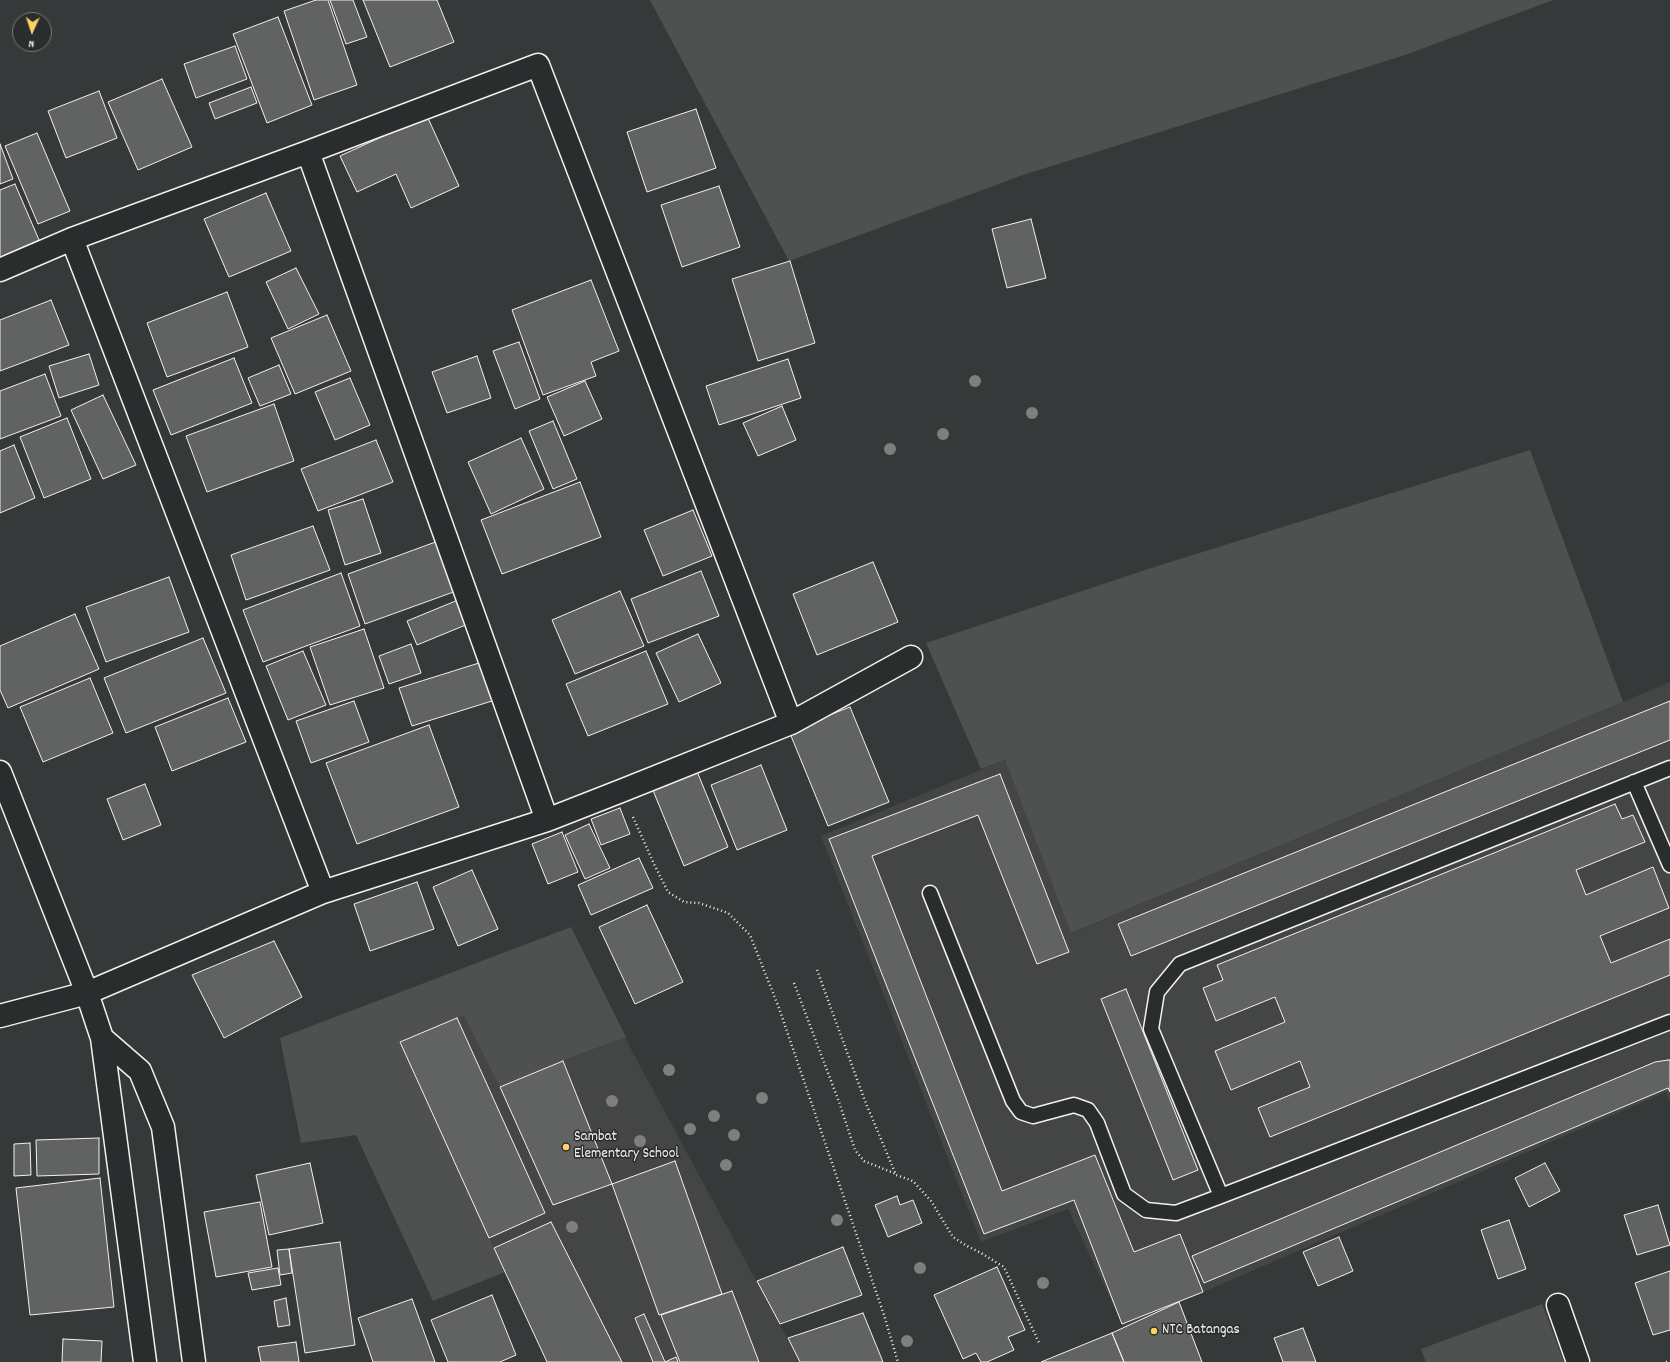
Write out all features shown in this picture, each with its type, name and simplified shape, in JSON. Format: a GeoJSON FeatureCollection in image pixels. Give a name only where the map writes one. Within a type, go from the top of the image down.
{"type":"FeatureCollection","features":[{"type":"Feature","properties":{"kind":"street"},"geometry":{"type":"LineString","coordinates":[[0,270],[72,239],[538,65],[791,724]]}},
{"type":"Feature","properties":{"kind":"street"},"geometry":{"type":"LineString","coordinates":[[308,152],[547,820]]}},
{"type":"Feature","properties":{"kind":"street"},"geometry":{"type":"LineString","coordinates":[[72,239],[323,892]]}},
{"type":"Feature","properties":{"kind":"street"},"geometry":{"type":"LineString","coordinates":[[0,1016],[88,993],[323,892],[547,820],[791,724],[911,657]]}},
{"type":"Feature","properties":{"kind":"street"},"geometry":{"type":"LineString","coordinates":[[0,772],[88,993],[102,1038],[145,1362]]}},
{"type":"Feature","properties":{"kind":"street"},"geometry":{"type":"LineString","coordinates":[[102,1038],[140,1071],[163,1127],[194,1362]]}},
{"type":"Feature","properties":{"kind":"street"},"geometry":{"type":"LineString","coordinates":[[1558,1305],[1578,1362]]}},
{"type":"Feature","properties":{"kind":"lane"},"geometry":{"type":"LineString","coordinates":[[1221,1196],[1151,1029],[1157,992],[1180,964],[1670,768]]}},
{"type":"Feature","properties":{"kind":"lane"},"geometry":{"type":"LineString","coordinates":[[1634,782],[1670,865]]}},
{"type":"Feature","properties":{"kind":"lane"},"geometry":{"type":"LineString","coordinates":[[930,893],[1013,1101],[1021,1112],[1033,1116],[1074,1105],[1088,1110],[1097,1123],[1124,1194],[1146,1210],[1176,1213],[1670,1022]]}},
{"type":"Feature","properties":{"kind":"path"},"geometry":{"type":"LineString","coordinates":[[621,790],[668,892],[684,902],[699,903],[728,913],[750,934],[779,1008],[884,1315],[898,1362]]}},
{"type":"Feature","properties":{"kind":"path"},"geometry":{"type":"LineString","coordinates":[[817,970],[865,1101],[896,1175]]}},
{"type":"Feature","properties":{"kind":"path"},"geometry":{"type":"LineString","coordinates":[[794,983],[839,1102],[855,1150],[864,1160],[913,1181],[931,1201],[953,1237],[1004,1267],[1040,1345]]}},
{"type":"Feature","properties":{"kind":"path"},"geometry":{"type":"LineString","coordinates":[[1666,1362],[1670,1361]]}},
{"type":"Feature","properties":{"kind":"shaded area"},"geometry":{"type":"Polygon","coordinates":[[[650,0],[1553,0],[1405,55],[1023,175],[789,261],[650,0]]]}},
{"type":"Feature","properties":{"kind":"shaded area"},"geometry":{"type":"Polygon","coordinates":[[[1530,450],[1623,702],[1071,933],[1005,760],[981,769],[926,643],[1148,569],[1530,450]]]}},
{"type":"Feature","properties":{"kind":"shaded area"},"geometry":{"type":"Polygon","coordinates":[[[1670,682],[1670,1102],[1666,1092],[1180,1302],[1202,1362],[1124,1328],[1068,1209],[981,1242],[821,836],[1005,760],[1072,933],[1670,682]]]}},
{"type":"Feature","properties":{"kind":"shaded area","name":"Sambat Elementary School"},"geometry":{"type":"Polygon","coordinates":[[[571,927],[631,1049],[800,1362],[547,1362],[400,1042],[571,927]]]}},
{"type":"Feature","properties":{"kind":"shaded area"},"geometry":{"type":"Polygon","coordinates":[[[571,927],[626,1037],[566,1059],[500,1087],[464,1015],[400,1042],[505,1272],[433,1301],[356,1135],[301,1143],[280,1038],[571,927]]]}},
{"type":"Feature","properties":{"kind":"shaded area"},"geometry":{"type":"Polygon","coordinates":[[[1542,1304],[1564,1362],[1426,1362],[1421,1349],[1542,1304]]]}},
{"type":"Feature","properties":{"kind":"building"},"geometry":{"type":"Polygon","coordinates":[[[316,0],[328,0],[357,85],[314,100],[284,11],[316,0]]]}},
{"type":"Feature","properties":{"kind":"building"},"geometry":{"type":"Polygon","coordinates":[[[330,0],[353,0],[367,37],[346,44],[330,0]]]}},
{"type":"Feature","properties":{"kind":"building"},"geometry":{"type":"Polygon","coordinates":[[[363,0],[437,0],[454,42],[390,67],[363,0]]]}},
{"type":"Feature","properties":{"kind":"building"},"geometry":{"type":"Polygon","coordinates":[[[278,17],[312,105],[267,123],[233,34],[278,17]]]}},
{"type":"Feature","properties":{"kind":"building"},"geometry":{"type":"Polygon","coordinates":[[[235,46],[247,79],[196,98],[184,64],[235,46]]]}},
{"type":"Feature","properties":{"kind":"building"},"geometry":{"type":"Polygon","coordinates":[[[162,79],[192,147],[138,170],[108,102],[162,79]]]}},
{"type":"Feature","properties":{"kind":"building"},"geometry":{"type":"Polygon","coordinates":[[[251,87],[257,103],[215,119],[209,103],[251,87]]]}},
{"type":"Feature","properties":{"kind":"building"},"geometry":{"type":"Polygon","coordinates":[[[99,91],[117,138],[66,158],[48,111],[99,91]]]}},
{"type":"Feature","properties":{"kind":"building"},"geometry":{"type":"Polygon","coordinates":[[[696,109],[716,168],[647,192],[627,132],[696,109]]]}},
{"type":"Feature","properties":{"kind":"building"},"geometry":{"type":"Polygon","coordinates":[[[427,116],[459,186],[411,208],[396,174],[357,192],[340,156],[427,116]]]}},
{"type":"Feature","properties":{"kind":"building"},"geometry":{"type":"Polygon","coordinates":[[[37,133],[70,211],[38,224],[5,146],[37,133]]]}},
{"type":"Feature","properties":{"kind":"building"},"geometry":{"type":"Polygon","coordinates":[[[0,144],[13,179],[0,184],[0,144]]]}},
{"type":"Feature","properties":{"kind":"building"},"geometry":{"type":"Polygon","coordinates":[[[15,184],[39,240],[0,257],[0,190],[15,184]]]}},
{"type":"Feature","properties":{"kind":"building"},"geometry":{"type":"Polygon","coordinates":[[[719,186],[740,247],[682,267],[661,205],[719,186]]]}},
{"type":"Feature","properties":{"kind":"building"},"geometry":{"type":"Polygon","coordinates":[[[266,193],[291,251],[229,277],[204,219],[266,193]]]}},
{"type":"Feature","properties":{"kind":"building"},"geometry":{"type":"Polygon","coordinates":[[[1031,219],[1046,278],[1007,288],[992,229],[1031,219]]]}},
{"type":"Feature","properties":{"kind":"building"},"geometry":{"type":"Polygon","coordinates":[[[790,261],[815,343],[758,361],[732,279],[790,261]]]}},
{"type":"Feature","properties":{"kind":"building"},"geometry":{"type":"Polygon","coordinates":[[[296,268],[319,314],[288,329],[266,282],[296,268]]]}},
{"type":"Feature","properties":{"kind":"building"},"geometry":{"type":"Polygon","coordinates":[[[591,280],[619,351],[591,362],[596,376],[543,395],[512,310],[591,280]]]}},
{"type":"Feature","properties":{"kind":"building"},"geometry":{"type":"Polygon","coordinates":[[[227,292],[248,347],[167,377],[147,323],[227,292]]]}},
{"type":"Feature","properties":{"kind":"building"},"geometry":{"type":"Polygon","coordinates":[[[51,300],[69,345],[0,371],[0,320],[51,300]]]}},
{"type":"Feature","properties":{"kind":"building"},"geometry":{"type":"Polygon","coordinates":[[[327,315],[351,371],[295,394],[271,338],[327,315]]]}},
{"type":"Feature","properties":{"kind":"building"},"geometry":{"type":"Polygon","coordinates":[[[519,342],[540,399],[515,409],[493,351],[519,342]]]}},
{"type":"Feature","properties":{"kind":"building"},"geometry":{"type":"Polygon","coordinates":[[[89,354],[99,385],[59,398],[49,366],[89,354]]]}},
{"type":"Feature","properties":{"kind":"building"},"geometry":{"type":"Polygon","coordinates":[[[477,356],[491,398],[447,413],[432,372],[477,356]]]}},
{"type":"Feature","properties":{"kind":"building"},"geometry":{"type":"Polygon","coordinates":[[[234,358],[252,403],[171,435],[153,390],[234,358]]]}},
{"type":"Feature","properties":{"kind":"building"},"geometry":{"type":"Polygon","coordinates":[[[788,359],[801,398],[719,425],[706,386],[788,359]]]}},
{"type":"Feature","properties":{"kind":"building"},"geometry":{"type":"Polygon","coordinates":[[[279,365],[291,394],[260,406],[248,378],[279,365]]]}},
{"type":"Feature","properties":{"kind":"building"},"geometry":{"type":"Polygon","coordinates":[[[45,374],[61,416],[0,439],[0,391],[45,374]]]}},
{"type":"Feature","properties":{"kind":"building"},"geometry":{"type":"Polygon","coordinates":[[[350,378],[370,425],[335,440],[315,392],[350,378]]]}},
{"type":"Feature","properties":{"kind":"building"},"geometry":{"type":"Polygon","coordinates":[[[585,381],[602,419],[564,436],[547,397],[585,381]]]}},
{"type":"Feature","properties":{"kind":"building"},"geometry":{"type":"Polygon","coordinates":[[[103,395],[136,465],[103,479],[71,410],[103,395]]]}},
{"type":"Feature","properties":{"kind":"building"},"geometry":{"type":"Polygon","coordinates":[[[274,404],[294,461],[207,492],[186,436],[274,404]]]}},
{"type":"Feature","properties":{"kind":"building"},"geometry":{"type":"Polygon","coordinates":[[[782,406],[796,440],[758,456],[743,423],[782,406]]]}},
{"type":"Feature","properties":{"kind":"building"},"geometry":{"type":"Polygon","coordinates":[[[67,418],[91,479],[44,498],[20,437],[67,418]]]}},
{"type":"Feature","properties":{"kind":"building"},"geometry":{"type":"Polygon","coordinates":[[[553,421],[577,479],[553,489],[529,431],[553,421]]]}},
{"type":"Feature","properties":{"kind":"building"},"geometry":{"type":"Polygon","coordinates":[[[521,438],[544,489],[491,514],[468,462],[521,438]]]}},
{"type":"Feature","properties":{"kind":"building"},"geometry":{"type":"Polygon","coordinates":[[[376,440],[393,482],[318,511],[301,469],[376,440]]]}},
{"type":"Feature","properties":{"kind":"building"},"geometry":{"type":"Polygon","coordinates":[[[14,445],[35,498],[0,513],[0,451],[14,445]]]}},
{"type":"Feature","properties":{"kind":"building"},"geometry":{"type":"Polygon","coordinates":[[[580,482],[601,537],[502,574],[481,520],[580,482]]]}},
{"type":"Feature","properties":{"kind":"building"},"geometry":{"type":"Polygon","coordinates":[[[363,499],[381,553],[345,565],[328,510],[363,499]]]}},
{"type":"Feature","properties":{"kind":"building"},"geometry":{"type":"Polygon","coordinates":[[[693,510],[712,556],[663,576],[644,530],[693,510]]]}},
{"type":"Feature","properties":{"kind":"building"},"geometry":{"type":"Polygon","coordinates":[[[313,526],[330,570],[246,600],[231,555],[313,526]]]}},
{"type":"Feature","properties":{"kind":"building"},"geometry":{"type":"Polygon","coordinates":[[[441,540],[459,590],[365,624],[348,574],[441,540]]]}},
{"type":"Feature","properties":{"kind":"building"},"geometry":{"type":"Polygon","coordinates":[[[873,562],[898,622],[817,655],[793,594],[873,562]]]}},
{"type":"Feature","properties":{"kind":"building"},"geometry":{"type":"Polygon","coordinates":[[[701,571],[719,616],[648,643],[631,599],[701,571]]]}},
{"type":"Feature","properties":{"kind":"building"},"geometry":{"type":"Polygon","coordinates":[[[341,573],[360,626],[263,662],[243,610],[341,573]]]}},
{"type":"Feature","properties":{"kind":"building"},"geometry":{"type":"Polygon","coordinates":[[[169,577],[189,632],[106,662],[86,607],[169,577]]]}},
{"type":"Feature","properties":{"kind":"building"},"geometry":{"type":"Polygon","coordinates":[[[620,591],[644,646],[575,674],[552,620],[620,591]]]}},
{"type":"Feature","properties":{"kind":"building"},"geometry":{"type":"Polygon","coordinates":[[[458,600],[468,624],[417,645],[407,621],[458,600]]]}},
{"type":"Feature","properties":{"kind":"building"},"geometry":{"type":"Polygon","coordinates":[[[75,614],[99,669],[8,708],[0,690],[0,646],[75,614]]]}},
{"type":"Feature","properties":{"kind":"building"},"geometry":{"type":"Polygon","coordinates":[[[364,629],[384,688],[330,705],[310,647],[364,629]]]}},
{"type":"Feature","properties":{"kind":"building"},"geometry":{"type":"Polygon","coordinates":[[[698,634],[721,683],[679,702],[656,653],[698,634]]]}},
{"type":"Feature","properties":{"kind":"building"},"geometry":{"type":"Polygon","coordinates":[[[203,638],[226,693],[126,733],[104,678],[203,638]]]}},
{"type":"Feature","properties":{"kind":"building"},"geometry":{"type":"Polygon","coordinates":[[[411,644],[421,673],[389,684],[379,656],[411,644]]]}},
{"type":"Feature","properties":{"kind":"building"},"geometry":{"type":"Polygon","coordinates":[[[303,651],[326,705],[288,720],[266,666],[303,651]]]}},
{"type":"Feature","properties":{"kind":"building"},"geometry":{"type":"Polygon","coordinates":[[[646,651],[668,704],[588,736],[566,684],[646,651]]]}},
{"type":"Feature","properties":{"kind":"building"},"geometry":{"type":"Polygon","coordinates":[[[479,663],[492,701],[412,726],[399,688],[479,663]]]}},
{"type":"Feature","properties":{"kind":"building"},"geometry":{"type":"Polygon","coordinates":[[[90,678],[113,733],[43,762],[20,707],[90,678]]]}},
{"type":"Feature","properties":{"kind":"building"},"geometry":{"type":"Polygon","coordinates":[[[228,698],[246,742],[172,771],[155,727],[228,698]]]}},
{"type":"Feature","properties":{"kind":"building"},"geometry":{"type":"Polygon","coordinates":[[[354,701],[369,742],[311,763],[296,721],[354,701]]]}},
{"type":"Feature","properties":{"kind":"building"},"geometry":{"type":"Polygon","coordinates":[[[1670,701],[1670,740],[1131,956],[1118,924],[1670,701]]]}},
{"type":"Feature","properties":{"kind":"building"},"geometry":{"type":"Polygon","coordinates":[[[850,707],[889,802],[828,826],[789,731],[850,707]]]}},
{"type":"Feature","properties":{"kind":"building"},"geometry":{"type":"Polygon","coordinates":[[[429,725],[459,807],[357,844],[326,763],[429,725]]]}},
{"type":"Feature","properties":{"kind":"building"},"geometry":{"type":"Polygon","coordinates":[[[761,765],[787,830],[737,850],[711,785],[761,765]]]}},
{"type":"Feature","properties":{"kind":"building"},"geometry":{"type":"Polygon","coordinates":[[[696,769],[728,847],[684,866],[652,788],[696,769]]]}},
{"type":"Feature","properties":{"kind":"building"},"geometry":{"type":"Polygon","coordinates":[[[1000,774],[1069,952],[1037,964],[978,815],[872,856],[1002,1191],[1095,1155],[1134,1252],[1180,1234],[1203,1292],[1122,1324],[1074,1200],[984,1234],[829,839],[1000,774]]]}},
{"type":"Feature","properties":{"kind":"building"},"geometry":{"type":"Polygon","coordinates":[[[145,784],[161,825],[123,840],[107,799],[145,784]]]}},
{"type":"Feature","properties":{"kind":"building"},"geometry":{"type":"Polygon","coordinates":[[[1615,804],[1622,819],[1633,815],[1645,842],[1576,870],[1586,895],[1653,867],[1669,908],[1600,936],[1611,963],[1670,939],[1670,975],[1270,1137],[1258,1108],[1310,1087],[1300,1061],[1231,1090],[1215,1051],[1285,1022],[1275,997],[1216,1021],[1203,988],[1223,980],[1217,965],[1615,804]]]}},
{"type":"Feature","properties":{"kind":"building"},"geometry":{"type":"Polygon","coordinates":[[[620,808],[630,834],[601,845],[591,819],[620,808]]]}},
{"type":"Feature","properties":{"kind":"building"},"geometry":{"type":"Polygon","coordinates":[[[589,824],[610,868],[585,879],[565,835],[589,824]]]}},
{"type":"Feature","properties":{"kind":"building"},"geometry":{"type":"Polygon","coordinates":[[[562,832],[578,872],[548,884],[532,844],[562,832]]]}},
{"type":"Feature","properties":{"kind":"building"},"geometry":{"type":"Polygon","coordinates":[[[639,858],[653,888],[591,915],[578,885],[639,858]]]}},
{"type":"Feature","properties":{"kind":"building"},"geometry":{"type":"Polygon","coordinates":[[[472,870],[498,929],[458,946],[433,887],[472,870]]]}},
{"type":"Feature","properties":{"kind":"building"},"geometry":{"type":"Polygon","coordinates":[[[417,882],[434,929],[370,951],[354,904],[417,882]]]}},
{"type":"Feature","properties":{"kind":"building"},"geometry":{"type":"Polygon","coordinates":[[[647,905],[683,982],[635,1004],[599,927],[647,905]]]}},
{"type":"Feature","properties":{"kind":"building"},"geometry":{"type":"Polygon","coordinates":[[[274,941],[302,997],[224,1038],[192,975],[274,941]]]}},
{"type":"Feature","properties":{"kind":"building"},"geometry":{"type":"Polygon","coordinates":[[[1126,989],[1198,1170],[1173,1180],[1101,999],[1126,989]]]}},
{"type":"Feature","properties":{"kind":"building"},"geometry":{"type":"Polygon","coordinates":[[[457,1018],[545,1213],[489,1238],[400,1042],[457,1018]]]}},
{"type":"Feature","properties":{"kind":"building"},"geometry":{"type":"Polygon","coordinates":[[[1670,1060],[1670,1092],[1668,1088],[1204,1283],[1192,1256],[1655,1062],[1670,1060]]]}},
{"type":"Feature","properties":{"kind":"building"},"geometry":{"type":"Polygon","coordinates":[[[563,1061],[612,1184],[553,1205],[500,1087],[563,1061]]]}},
{"type":"Feature","properties":{"kind":"building"},"geometry":{"type":"Polygon","coordinates":[[[99,1138],[99,1174],[37,1176],[36,1140],[99,1138]]]}},
{"type":"Feature","properties":{"kind":"building"},"geometry":{"type":"Polygon","coordinates":[[[30,1143],[31,1175],[14,1176],[14,1144],[30,1143]]]}},
{"type":"Feature","properties":{"kind":"building"},"geometry":{"type":"Polygon","coordinates":[[[675,1161],[722,1294],[659,1315],[612,1184],[675,1161]]]}},
{"type":"Feature","properties":{"kind":"building"},"geometry":{"type":"Polygon","coordinates":[[[310,1163],[323,1223],[269,1235],[256,1175],[310,1163]]]}},
{"type":"Feature","properties":{"kind":"building"},"geometry":{"type":"Polygon","coordinates":[[[1545,1163],[1560,1191],[1529,1207],[1515,1178],[1545,1163]]]}},
{"type":"Feature","properties":{"kind":"building"},"geometry":{"type":"Polygon","coordinates":[[[100,1178],[114,1307],[30,1315],[16,1188],[100,1178]]]}},
{"type":"Feature","properties":{"kind":"building"},"geometry":{"type":"Polygon","coordinates":[[[897,1196],[900,1205],[913,1200],[922,1223],[888,1237],[875,1205],[897,1196]]]}},
{"type":"Feature","properties":{"kind":"building"},"geometry":{"type":"Polygon","coordinates":[[[260,1202],[272,1267],[216,1277],[204,1212],[260,1202]]]}},
{"type":"Feature","properties":{"kind":"building"},"geometry":{"type":"Polygon","coordinates":[[[1658,1205],[1670,1245],[1637,1255],[1624,1215],[1658,1205]]]}},
{"type":"Feature","properties":{"kind":"building"},"geometry":{"type":"Polygon","coordinates":[[[1509,1220],[1526,1269],[1498,1279],[1481,1230],[1509,1220]]]}},
{"type":"Feature","properties":{"kind":"building"},"geometry":{"type":"Polygon","coordinates":[[[551,1222],[622,1362],[547,1362],[494,1248],[551,1222]]]}},
{"type":"Feature","properties":{"kind":"building"},"geometry":{"type":"Polygon","coordinates":[[[1339,1237],[1353,1271],[1318,1286],[1303,1252],[1339,1237]]]}},
{"type":"Feature","properties":{"kind":"building"},"geometry":{"type":"Polygon","coordinates":[[[340,1242],[355,1345],[305,1353],[289,1249],[340,1242]]]}},
{"type":"Feature","properties":{"kind":"building"},"geometry":{"type":"Polygon","coordinates":[[[843,1247],[862,1295],[780,1324],[757,1281],[843,1247]]]}},
{"type":"Feature","properties":{"kind":"building"},"geometry":{"type":"Polygon","coordinates":[[[289,1249],[292,1273],[280,1275],[277,1250],[289,1249]]]}},
{"type":"Feature","properties":{"kind":"building"},"geometry":{"type":"Polygon","coordinates":[[[997,1267],[1025,1330],[1008,1337],[1014,1350],[987,1362],[981,1362],[976,1353],[963,1359],[934,1295],[997,1267]]]}},
{"type":"Feature","properties":{"kind":"building"},"geometry":{"type":"Polygon","coordinates":[[[278,1268],[281,1285],[252,1290],[248,1273],[278,1268]]]}},
{"type":"Feature","properties":{"kind":"building"},"geometry":{"type":"Polygon","coordinates":[[[1670,1271],[1670,1330],[1653,1335],[1635,1283],[1670,1271]]]}},
{"type":"Feature","properties":{"kind":"building"},"geometry":{"type":"Polygon","coordinates":[[[732,1291],[759,1362],[680,1362],[661,1315],[732,1291]]]}},
{"type":"Feature","properties":{"kind":"building"},"geometry":{"type":"Polygon","coordinates":[[[492,1295],[516,1355],[500,1362],[448,1362],[431,1320],[492,1295]]]}},
{"type":"Feature","properties":{"kind":"building"},"geometry":{"type":"Polygon","coordinates":[[[286,1298],[290,1325],[278,1327],[274,1301],[286,1298]]]}},
{"type":"Feature","properties":{"kind":"building"},"geometry":{"type":"Polygon","coordinates":[[[412,1299],[435,1362],[373,1362],[358,1318],[412,1299]]]}},
{"type":"Feature","properties":{"kind":"building","name":"NTC Batangas"},"geometry":{"type":"Polygon","coordinates":[[[1179,1302],[1202,1362],[1124,1362],[1112,1333],[1179,1302]]]}},
{"type":"Feature","properties":{"kind":"building"},"geometry":{"type":"Polygon","coordinates":[[[863,1313],[883,1362],[800,1362],[788,1338],[863,1313]]]}},
{"type":"Feature","properties":{"kind":"building"},"geometry":{"type":"Polygon","coordinates":[[[644,1314],[665,1362],[653,1362],[635,1318],[644,1314]]]}},
{"type":"Feature","properties":{"kind":"building"},"geometry":{"type":"Polygon","coordinates":[[[1303,1328],[1316,1362],[1283,1362],[1274,1338],[1303,1328]]]}},
{"type":"Feature","properties":{"kind":"building"},"geometry":{"type":"Polygon","coordinates":[[[1112,1333],[1124,1362],[1041,1362],[1112,1333]]]}},
{"type":"Feature","properties":{"kind":"building"},"geometry":{"type":"Polygon","coordinates":[[[63,1339],[102,1341],[101,1362],[62,1362],[63,1339]]]}},
{"type":"Feature","properties":{"kind":"building"},"geometry":{"type":"Polygon","coordinates":[[[296,1342],[299,1362],[261,1362],[258,1347],[296,1342]]]}},
{"type":"Feature","properties":{"kind":"building"},"geometry":{"type":"Polygon","coordinates":[[[676,1357],[678,1362],[665,1362],[676,1357]]]}},
{"type":"Feature","properties":{"kind":"place","name":"Sambat Elementary School"},"geometry":{"type":"Point","coordinates":[566,1147]}},
{"type":"Feature","properties":{"kind":"place","name":"NTC Batangas"},"geometry":{"type":"Point","coordinates":[1154,1331]}}]}
